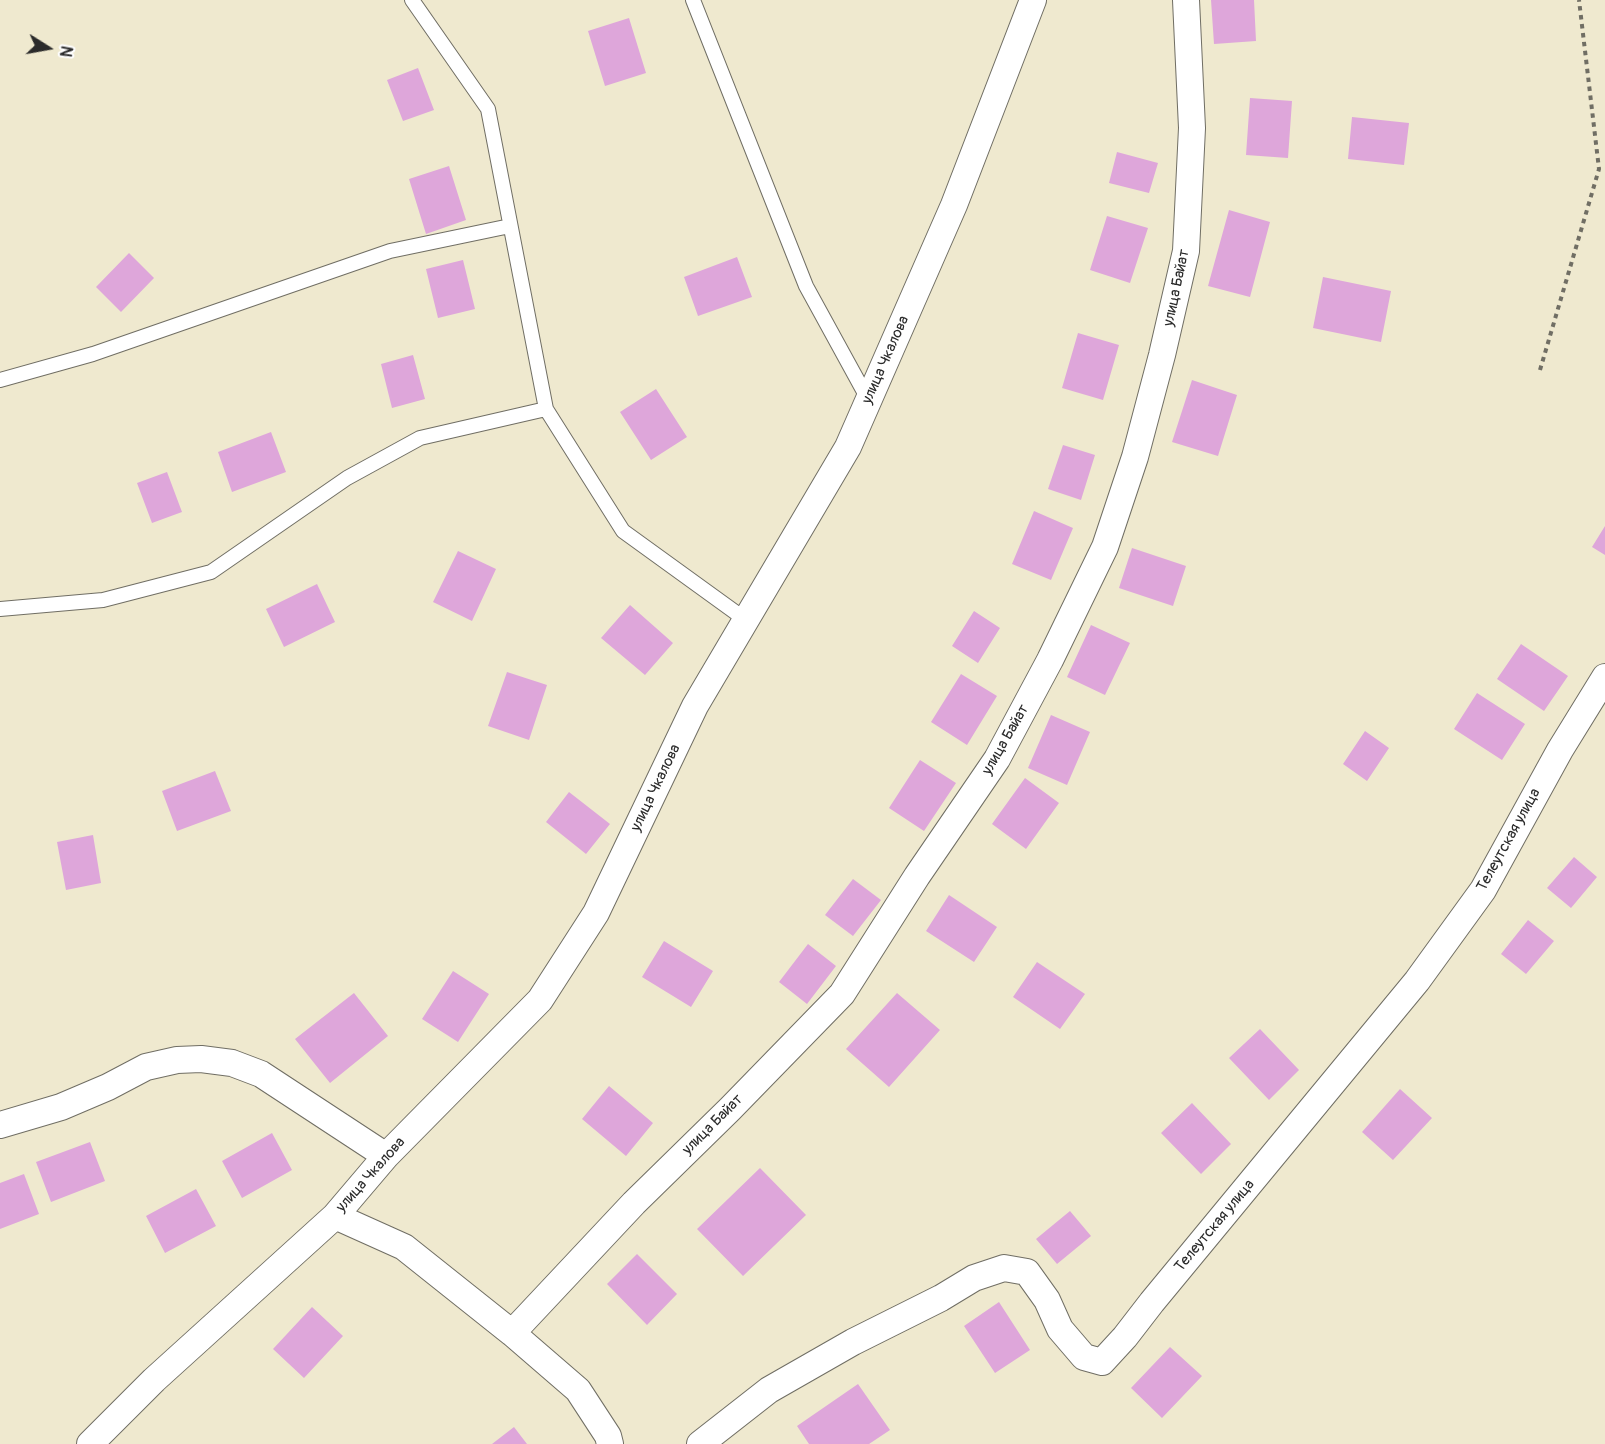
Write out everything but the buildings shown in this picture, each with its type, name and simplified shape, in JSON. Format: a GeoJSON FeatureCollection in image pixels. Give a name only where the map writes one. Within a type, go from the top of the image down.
{"type":"FeatureCollection","features":[{"type":"Feature","properties":{"kind":"street","name":"улица Чкалова"},"geometry":{"type":"LineString","coordinates":[[90,1444],[154,1380],[335,1216],[387,1156],[540,1000],[596,913],[695,705],[848,447],[954,206],[1033,0]]}},
{"type":"Feature","properties":{"kind":"street","name":"улица Байат"},"geometry":{"type":"LineString","coordinates":[[512,1333],[634,1203],[842,994],[917,876],[997,759],[1050,660],[1105,547],[1135,457],[1186,251],[1192,128],[1186,0]]}},
{"type":"Feature","properties":{"kind":"street","name":"Телеутская улица"},"geometry":{"type":"LineString","coordinates":[[700,1444],[768,1390],[853,1342],[941,1298],[974,1278],[1004,1268],[1027,1272],[1047,1300],[1060,1329],[1084,1357],[1102,1362],[1417,981],[1483,890],[1560,750],[1605,677]]}},
{"type":"Feature","properties":{"kind":"street"},"geometry":{"type":"LineString","coordinates":[[0,1125],[61,1107],[108,1087],[146,1067],[177,1060],[201,1059],[232,1063],[261,1074],[387,1156]]}},
{"type":"Feature","properties":{"kind":"street"},"geometry":{"type":"LineString","coordinates":[[335,1216],[404,1247],[512,1333],[578,1390],[608,1436],[610,1444]]}},
{"type":"Feature","properties":{"kind":"lane"},"geometry":{"type":"LineString","coordinates":[[412,0],[488,109],[546,409],[623,531],[746,620]]}},
{"type":"Feature","properties":{"kind":"lane"},"geometry":{"type":"LineString","coordinates":[[693,0],[806,286],[869,401]]}},
{"type":"Feature","properties":{"kind":"lane"},"geometry":{"type":"LineString","coordinates":[[0,380],[93,354],[390,251],[510,226]]}},
{"type":"Feature","properties":{"kind":"lane"},"geometry":{"type":"LineString","coordinates":[[0,609],[103,600],[211,572],[347,478],[420,438],[546,409]]}},
{"type":"Feature","properties":{"kind":"path"},"geometry":{"type":"LineString","coordinates":[[1540,370],[1599,169],[1579,0]]}}]}
